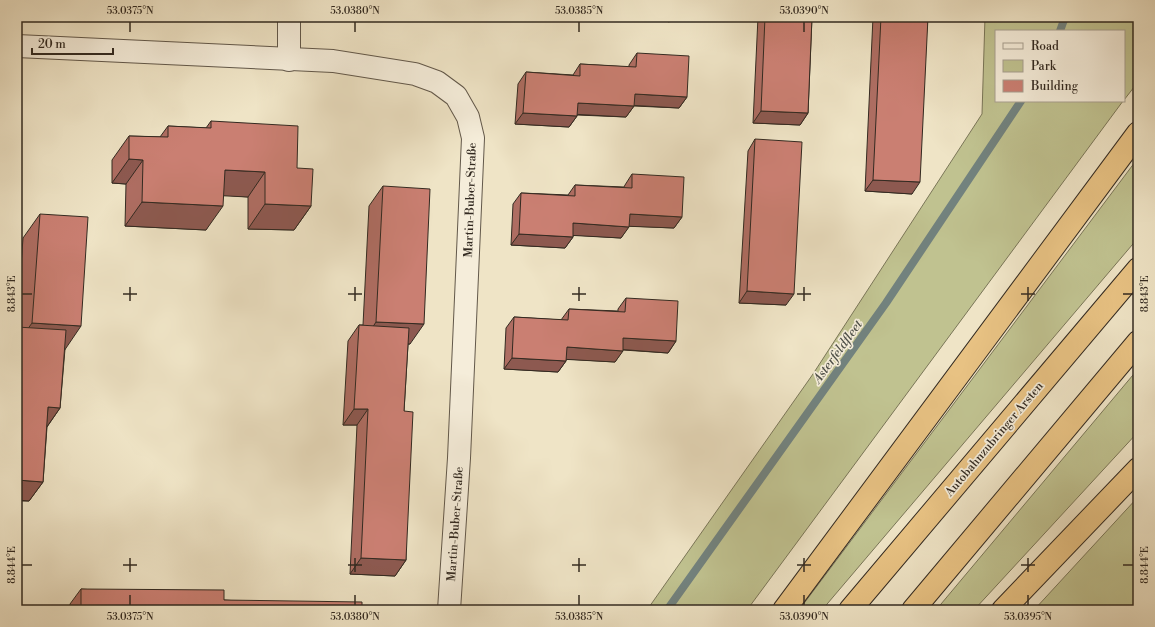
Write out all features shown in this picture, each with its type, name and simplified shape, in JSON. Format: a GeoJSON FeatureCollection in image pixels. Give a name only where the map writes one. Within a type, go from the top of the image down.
{"type":"FeatureCollection","features":[{"type":"Feature","properties":{"kind":"highway"},"geometry":{"type":"LineString","coordinates":[[784,610],[1138,133]]}},
{"type":"Feature","properties":{"kind":"highway","name":"Autobahnzubringer Arsten"},"geometry":{"type":"LineString","coordinates":[[850,610],[1138,269]]}},
{"type":"Feature","properties":{"kind":"highway"},"geometry":{"type":"LineString","coordinates":[[913,610],[1138,342]]}},
{"type":"Feature","properties":{"kind":"highway"},"geometry":{"type":"LineString","coordinates":[[1003,610],[1138,468]]}},
{"type":"Feature","properties":{"kind":"street"},"geometry":{"type":"LineString","coordinates":[[289,17],[289,60]]}},
{"type":"Feature","properties":{"kind":"street","name":"Martin-Buber-Straße"},"geometry":{"type":"LineString","coordinates":[[17,46],[333,61],[415,74],[437,82],[456,96],[468,117],[473,138],[460,450],[449,610]]}},
{"type":"Feature","properties":{"kind":"green space"},"geometry":{"type":"Polygon","coordinates":[[[668,17],[696,17],[668,22],[668,17]]]}},
{"type":"Feature","properties":{"kind":"green space"},"geometry":{"type":"Polygon","coordinates":[[[985,17],[1138,17],[1138,82],[1125,99],[1125,30],[995,30],[995,102],[1122,102],[747,610],[647,610],[813,374],[982,114],[985,17]]]}},
{"type":"Feature","properties":{"kind":"green space"},"geometry":{"type":"Polygon","coordinates":[[[1138,158],[1138,238],[822,610],[799,610],[1138,158]]]}},
{"type":"Feature","properties":{"kind":"green space"},"geometry":{"type":"Polygon","coordinates":[[[1138,369],[1138,432],[974,610],[936,610],[1138,369]]]}},
{"type":"Feature","properties":{"kind":"green space"},"geometry":{"type":"Polygon","coordinates":[[[1138,497],[1138,610],[1034,610],[1138,497]]]}},
{"type":"Feature","properties":{"kind":"building"},"geometry":{"type":"Polygon","coordinates":[[[765,17],[812,17],[808,113],[761,111],[765,17]]]}},
{"type":"Feature","properties":{"kind":"building"},"geometry":{"type":"Polygon","coordinates":[[[881,17],[928,17],[920,182],[873,180],[881,17]]]}},
{"type":"Feature","properties":{"kind":"building"},"geometry":{"type":"Polygon","coordinates":[[[637,53],[689,56],[687,97],[635,94],[634,106],[578,103],[577,116],[523,113],[526,72],[580,76],[580,64],[636,67],[637,53]]]}},
{"type":"Feature","properties":{"kind":"building"},"geometry":{"type":"Polygon","coordinates":[[[211,121],[298,126],[297,168],[313,169],[311,206],[265,204],[265,172],[225,170],[223,206],[142,202],[143,160],[129,159],[129,136],[168,137],[168,126],[211,128],[211,121]]]}},
{"type":"Feature","properties":{"kind":"building"},"geometry":{"type":"Polygon","coordinates":[[[755,139],[802,142],[794,294],[747,291],[755,139]]]}},
{"type":"Feature","properties":{"kind":"building"},"geometry":{"type":"Polygon","coordinates":[[[632,174],[684,177],[682,217],[630,214],[629,227],[573,223],[573,237],[519,234],[521,193],[575,196],[575,185],[632,188],[632,174]]]}},
{"type":"Feature","properties":{"kind":"building"},"geometry":{"type":"Polygon","coordinates":[[[383,186],[430,189],[424,324],[376,322],[383,186]]]}},
{"type":"Feature","properties":{"kind":"building"},"geometry":{"type":"Polygon","coordinates":[[[40,214],[88,217],[81,326],[32,323],[40,214]]]}},
{"type":"Feature","properties":{"kind":"building"},"geometry":{"type":"Polygon","coordinates":[[[626,298],[678,301],[676,341],[623,338],[623,351],[567,347],[566,361],[512,358],[514,317],[568,320],[569,309],[625,312],[626,298]]]}},
{"type":"Feature","properties":{"kind":"building"},"geometry":{"type":"Polygon","coordinates":[[[359,325],[409,328],[404,411],[413,412],[406,560],[361,558],[368,409],[354,409],[359,325]]]}},
{"type":"Feature","properties":{"kind":"building"},"geometry":{"type":"Polygon","coordinates":[[[17,327],[66,330],[60,408],[48,407],[43,482],[17,480],[17,327]]]}},
{"type":"Feature","properties":{"kind":"building"},"geometry":{"type":"Polygon","coordinates":[[[17,484],[21,484],[17,534],[17,484]]]}},
{"type":"Feature","properties":{"kind":"building"},"geometry":{"type":"Polygon","coordinates":[[[81,589],[224,590],[224,600],[362,602],[362,610],[81,610],[81,589]]]}},
{"type":"Feature","properties":{"kind":"waterway","name":"Asterfeldfleet"},"geometry":{"type":"LineString","coordinates":[[1060,30],[1065,17]]}},
{"type":"Feature","properties":{"kind":"waterway","name":"Asterfeldfleet"},"geometry":{"type":"LineString","coordinates":[[667,610],[886,303],[1020,102]]}}]}
